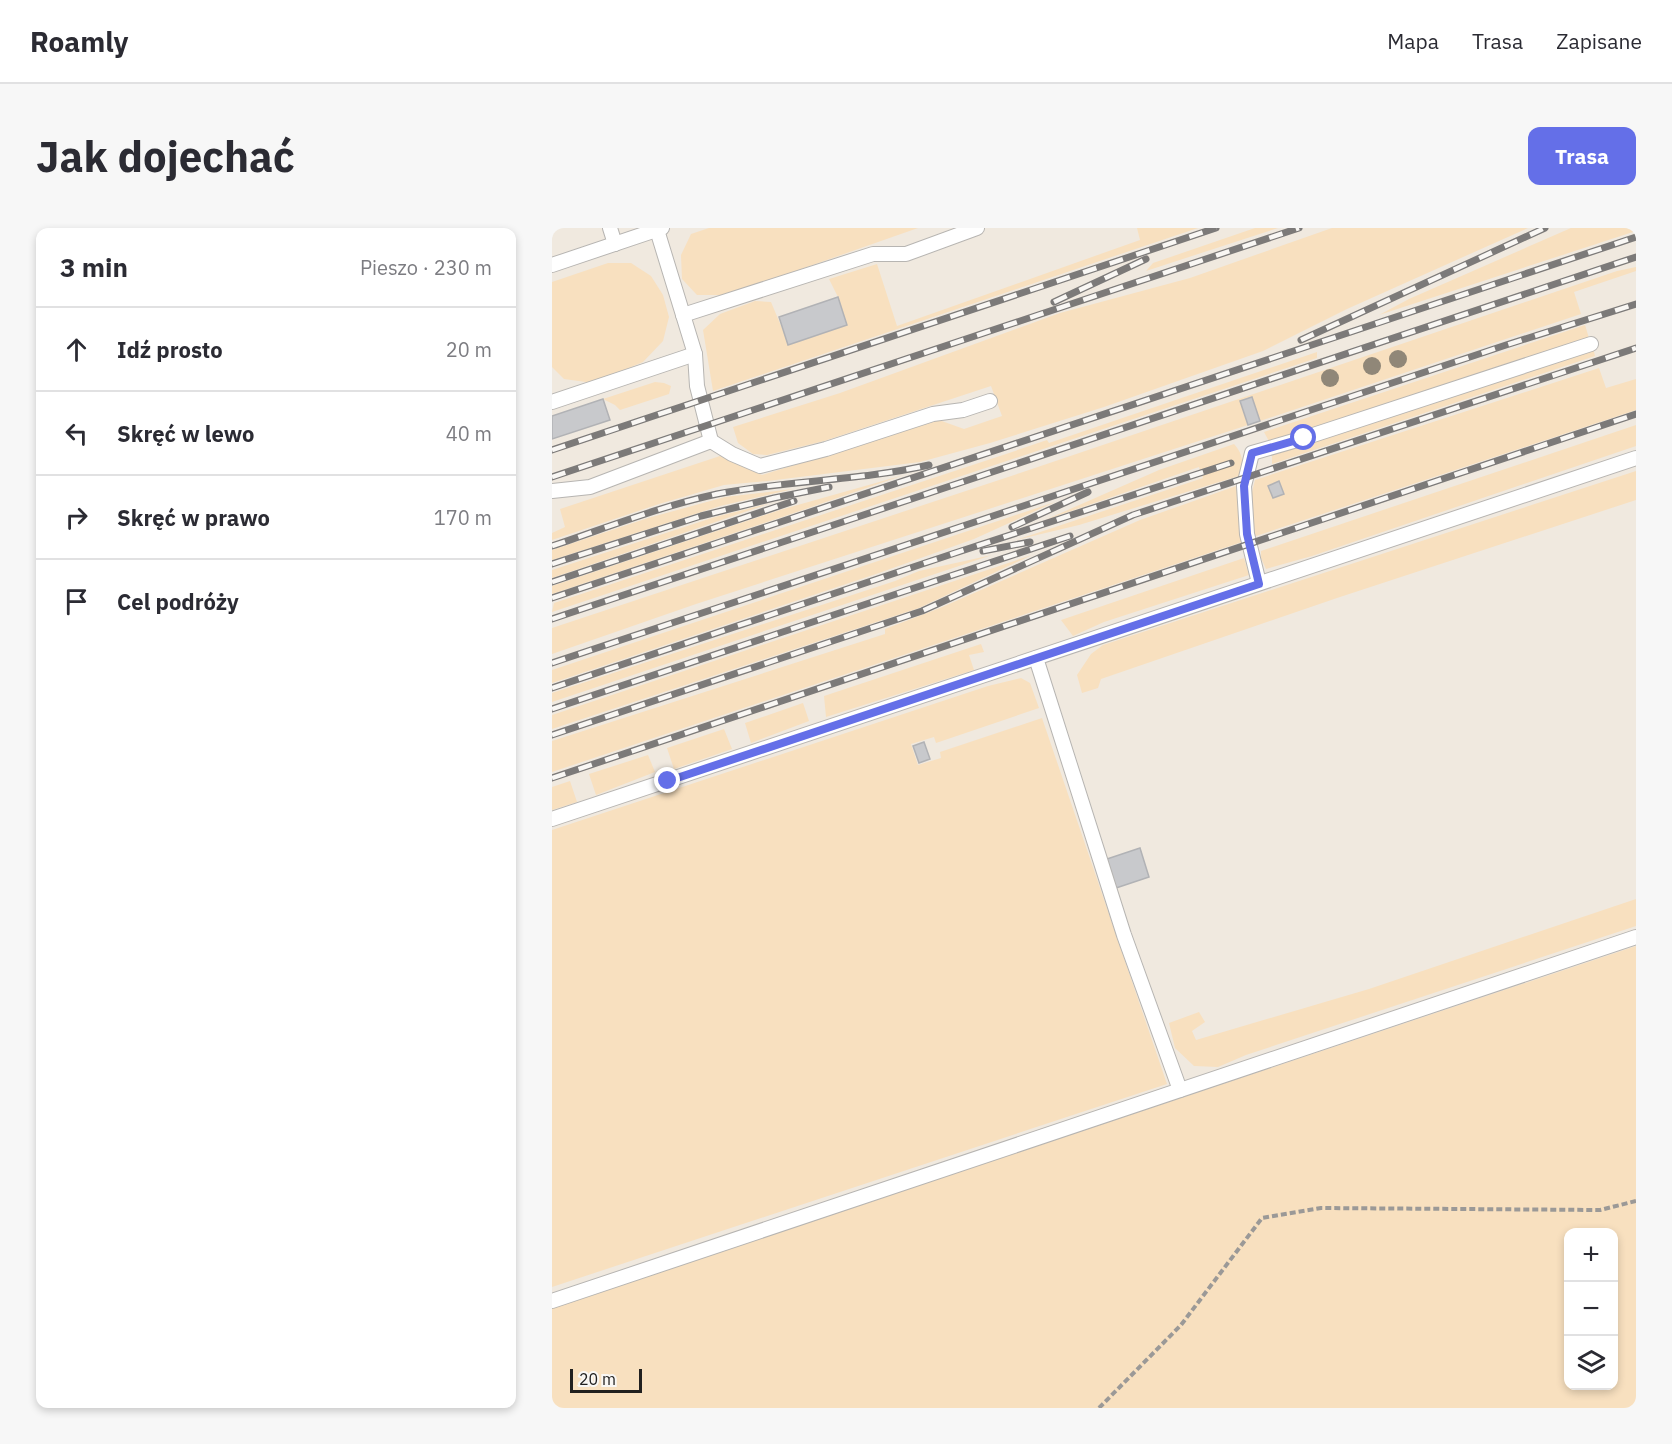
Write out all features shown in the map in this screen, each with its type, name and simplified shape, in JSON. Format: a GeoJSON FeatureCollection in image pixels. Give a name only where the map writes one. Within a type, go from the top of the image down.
{"type":"FeatureCollection","features":[{"type":"Feature","properties":{"kind":"lane"},"geometry":{"type":"LineString","coordinates":[[610,228],[615,244]]}},
{"type":"Feature","properties":{"kind":"lane"},"geometry":{"type":"LineString","coordinates":[[683,315],[873,254],[906,254],[977,228]]}},
{"type":"Feature","properties":{"kind":"lane"},"geometry":{"type":"LineString","coordinates":[[553,260],[615,244],[660,229],[695,354],[698,386],[711,441],[732,454],[760,466],[826,449],[933,414],[963,410],[990,401]]}},
{"type":"Feature","properties":{"kind":"lane"},"geometry":{"type":"LineString","coordinates":[[1259,584],[1247,534],[1244,486],[1252,453],[1591,344]]}},
{"type":"Feature","properties":{"kind":"lane"},"geometry":{"type":"LineString","coordinates":[[552,402],[695,354]]}},
{"type":"Feature","properties":{"kind":"lane"},"geometry":{"type":"LineString","coordinates":[[552,491],[590,487],[711,441]]}},
{"type":"Feature","properties":{"kind":"lane"},"geometry":{"type":"LineString","coordinates":[[552,819],[1636,458]]}},
{"type":"Feature","properties":{"kind":"lane"},"geometry":{"type":"LineString","coordinates":[[1036,658],[1124,935],[1180,1090]]}},
{"type":"Feature","properties":{"kind":"lane"},"geometry":{"type":"LineString","coordinates":[[552,1301],[1636,937]]}},
{"type":"Feature","properties":{"kind":"path"},"geometry":{"type":"LineString","coordinates":[[1099,1408],[1181,1325],[1262,1218],[1321,1208],[1600,1210],[1636,1201]]}},
{"type":"Feature","properties":{"kind":"shaded area"},"geometry":{"type":"Polygon","coordinates":[[[552,228],[1636,228],[1636,989],[552,1351],[552,228]]]}},
{"type":"Feature","properties":{"kind":"shaded area"},"geometry":{"type":"Polygon","coordinates":[[[709,228],[918,228],[727,295],[697,295],[682,279],[681,255],[691,234],[709,228]]]}},
{"type":"Feature","properties":{"kind":"shaded area"},"geometry":{"type":"Polygon","coordinates":[[[1137,228],[1198,228],[713,391],[703,330],[720,314],[755,301],[771,302],[789,345],[847,325],[838,297],[829,279],[877,264],[897,326],[1140,240],[1137,228]]]}},
{"type":"Feature","properties":{"kind":"shaded area"},"geometry":{"type":"Polygon","coordinates":[[[1255,228],[1278,228],[1146,271],[1153,263],[1255,228]]]}},
{"type":"Feature","properties":{"kind":"shaded area"},"geometry":{"type":"Polygon","coordinates":[[[1332,228],[1528,228],[1347,309],[1263,351],[1104,407],[990,443],[920,462],[724,485],[552,540],[552,533],[565,527],[560,509],[720,456],[762,475],[939,420],[964,429],[1002,416],[991,386],[824,441],[767,455],[753,454],[738,443],[733,427],[840,393],[1060,313],[1190,278],[1332,228]]]}},
{"type":"Feature","properties":{"kind":"shaded area"},"geometry":{"type":"Polygon","coordinates":[[[1571,228],[1636,228],[1636,231],[1379,315],[1409,299],[1571,228]]]}},
{"type":"Feature","properties":{"kind":"shaded area"},"geometry":{"type":"Polygon","coordinates":[[[608,263],[631,263],[651,276],[663,295],[669,317],[663,341],[643,362],[593,383],[564,379],[552,367],[552,282],[608,263]]]}},
{"type":"Feature","properties":{"kind":"shaded area"},"geometry":{"type":"Polygon","coordinates":[[[1636,267],[1636,271],[1574,292],[1581,314],[1260,421],[1252,397],[1240,401],[1248,425],[696,604],[552,654],[552,628],[1617,271],[1636,267]]]}},
{"type":"Feature","properties":{"kind":"shaded area"},"geometry":{"type":"Polygon","coordinates":[[[1585,325],[1589,338],[1271,445],[1264,432],[1585,325]]]}},
{"type":"Feature","properties":{"kind":"shaded area"},"geometry":{"type":"Polygon","coordinates":[[[1593,348],[1595,356],[1272,464],[1272,454],[1593,348]]]}},
{"type":"Feature","properties":{"kind":"shaded area"},"geometry":{"type":"Polygon","coordinates":[[[1317,352],[1317,358],[552,612],[554,603],[1047,440],[1049,443],[1317,352]]]}},
{"type":"Feature","properties":{"kind":"shaded area"},"geometry":{"type":"Polygon","coordinates":[[[1599,368],[1606,388],[1636,379],[1636,410],[1253,537],[1251,496],[1255,480],[1599,368]]]}},
{"type":"Feature","properties":{"kind":"shaded area"},"geometry":{"type":"Polygon","coordinates":[[[655,382],[671,386],[669,394],[620,410],[603,399],[655,382]]]}},
{"type":"Feature","properties":{"kind":"shaded area"},"geometry":{"type":"Polygon","coordinates":[[[1636,425],[1636,446],[1312,556],[1266,569],[1261,558],[1261,551],[1636,425]]]}},
{"type":"Feature","properties":{"kind":"shaded area"},"geometry":{"type":"Polygon","coordinates":[[[1234,444],[1242,458],[1242,475],[1079,525],[1016,540],[1203,478],[1199,467],[1045,520],[1159,470],[1234,444]]]}},
{"type":"Feature","properties":{"kind":"shaded area"},"geometry":{"type":"Polygon","coordinates":[[[1636,471],[1636,500],[1337,598],[1101,679],[1098,688],[1082,693],[1077,675],[1091,654],[1103,645],[1636,471]]]}},
{"type":"Feature","properties":{"kind":"shaded area"},"geometry":{"type":"Polygon","coordinates":[[[904,475],[552,594],[552,586],[780,510],[904,475]]]}},
{"type":"Feature","properties":{"kind":"shaded area"},"geometry":{"type":"Polygon","coordinates":[[[1239,485],[1239,529],[1242,542],[552,772],[552,741],[885,634],[885,629],[940,608],[1140,520],[1239,485]]]}},
{"type":"Feature","properties":{"kind":"shaded area"},"geometry":{"type":"Polygon","coordinates":[[[793,489],[720,506],[552,560],[552,550],[648,518],[725,497],[793,489]]]}},
{"type":"Feature","properties":{"kind":"shaded area"},"geometry":{"type":"Polygon","coordinates":[[[1055,502],[974,539],[552,683],[552,670],[1055,502]]]}},
{"type":"Feature","properties":{"kind":"shaded area"},"geometry":{"type":"Polygon","coordinates":[[[771,503],[552,578],[552,570],[715,517],[771,503]]]}},
{"type":"Feature","properties":{"kind":"shaded area"},"geometry":{"type":"Polygon","coordinates":[[[992,555],[552,702],[552,693],[895,581],[919,571],[992,555]]]}},
{"type":"Feature","properties":{"kind":"shaded area"},"geometry":{"type":"Polygon","coordinates":[[[1032,555],[919,608],[552,729],[552,715],[1032,555]]]}},
{"type":"Feature","properties":{"kind":"shaded area"},"geometry":{"type":"Polygon","coordinates":[[[1244,558],[1249,575],[1104,622],[1073,636],[1061,620],[1244,558]]]}},
{"type":"Feature","properties":{"kind":"shaded area"},"geometry":{"type":"Polygon","coordinates":[[[981,644],[984,652],[969,655],[974,670],[826,717],[824,696],[981,644]]]}},
{"type":"Feature","properties":{"kind":"shaded area"},"geometry":{"type":"Polygon","coordinates":[[[1021,678],[1030,683],[1039,708],[936,743],[934,737],[911,744],[918,765],[941,758],[940,752],[1042,718],[1167,1084],[552,1287],[552,830],[988,686],[1021,678]]]}},
{"type":"Feature","properties":{"kind":"shaded area"},"geometry":{"type":"Polygon","coordinates":[[[803,703],[809,721],[751,743],[745,723],[803,703]]]}},
{"type":"Feature","properties":{"kind":"shaded area"},"geometry":{"type":"Polygon","coordinates":[[[724,729],[732,749],[674,769],[667,748],[724,729]]]}},
{"type":"Feature","properties":{"kind":"shaded area"},"geometry":{"type":"Polygon","coordinates":[[[648,755],[655,772],[596,795],[589,774],[648,755]]]}},
{"type":"Feature","properties":{"kind":"shaded area"},"geometry":{"type":"Polygon","coordinates":[[[570,781],[577,802],[552,810],[552,787],[570,781]]]}},
{"type":"Feature","properties":{"kind":"shaded area"},"geometry":{"type":"Polygon","coordinates":[[[1636,899],[1636,926],[1246,1055],[1218,1067],[1194,1066],[1175,1048],[1169,1023],[1199,1012],[1205,1022],[1192,1031],[1196,1040],[1369,989],[1636,899]]]}},
{"type":"Feature","properties":{"kind":"shaded area"},"geometry":{"type":"Polygon","coordinates":[[[1636,946],[1636,1408],[552,1408],[552,1308],[1636,946]]]}},
{"type":"Feature","properties":{"kind":"building"},"geometry":{"type":"Polygon","coordinates":[[[838,297],[847,325],[788,345],[779,317],[838,297]]]}},
{"type":"Feature","properties":{"kind":"building"},"geometry":{"type":"Polygon","coordinates":[[[1252,397],[1260,421],[1248,425],[1240,401],[1252,397]]]}},
{"type":"Feature","properties":{"kind":"building"},"geometry":{"type":"Polygon","coordinates":[[[603,399],[610,420],[552,439],[552,416],[603,399]]]}},
{"type":"Feature","properties":{"kind":"building"},"geometry":{"type":"Polygon","coordinates":[[[1279,481],[1284,494],[1273,498],[1268,486],[1279,481]]]}},
{"type":"Feature","properties":{"kind":"building"},"geometry":{"type":"Polygon","coordinates":[[[924,742],[930,759],[919,763],[913,746],[924,742]]]}},
{"type":"Feature","properties":{"kind":"building"},"geometry":{"type":"Polygon","coordinates":[[[1140,848],[1149,877],[1116,888],[1107,859],[1140,848]]]}},
{"type":"Feature","properties":{"kind":"railway"},"geometry":{"type":"LineString","coordinates":[[552,450],[1216,228]]}},
{"type":"Feature","properties":{"kind":"railway"},"geometry":{"type":"LineString","coordinates":[[552,477],[1299,228]]}},
{"type":"Feature","properties":{"kind":"railway"},"geometry":{"type":"LineString","coordinates":[[1301,340],[1545,228]]}},
{"type":"Feature","properties":{"kind":"railway"},"geometry":{"type":"LineString","coordinates":[[552,598],[1636,237]]}},
{"type":"Feature","properties":{"kind":"railway"},"geometry":{"type":"LineString","coordinates":[[552,619],[1636,257]]}},
{"type":"Feature","properties":{"kind":"railway"},"geometry":{"type":"LineString","coordinates":[[1054,302],[1146,259]]}},
{"type":"Feature","properties":{"kind":"railway"},"geometry":{"type":"LineString","coordinates":[[552,663],[1506,345],[1636,304]]}},
{"type":"Feature","properties":{"kind":"railway"},"geometry":{"type":"LineString","coordinates":[[552,735],[922,611],[1133,515],[1636,348]]}},
{"type":"Feature","properties":{"kind":"railway"},"geometry":{"type":"LineString","coordinates":[[552,778],[1636,414]]}},
{"type":"Feature","properties":{"kind":"railway"},"geometry":{"type":"LineString","coordinates":[[552,688],[1231,463]]}},
{"type":"Feature","properties":{"kind":"railway"},"geometry":{"type":"LineString","coordinates":[[552,546],[654,511],[717,494],[929,465]]}},
{"type":"Feature","properties":{"kind":"railway"},"geometry":{"type":"LineString","coordinates":[[552,564],[701,516],[829,487]]}},
{"type":"Feature","properties":{"kind":"railway"},"geometry":{"type":"LineString","coordinates":[[1012,527],[1088,492]]}},
{"type":"Feature","properties":{"kind":"railway"},"geometry":{"type":"LineString","coordinates":[[552,582],[794,501]]}},
{"type":"Feature","properties":{"kind":"railway"},"geometry":{"type":"LineString","coordinates":[[552,709],[1070,536]]}},
{"type":"Feature","properties":{"kind":"railway"},"geometry":{"type":"LineString","coordinates":[[983,551],[1030,542]]}},
{"type":"Feature","properties":{"kind":"route"},"geometry":{"type":"LineString","coordinates":[[668,781],[1259,584],[1247,534],[1244,486],[1252,453],[1304,438]]}}]}
